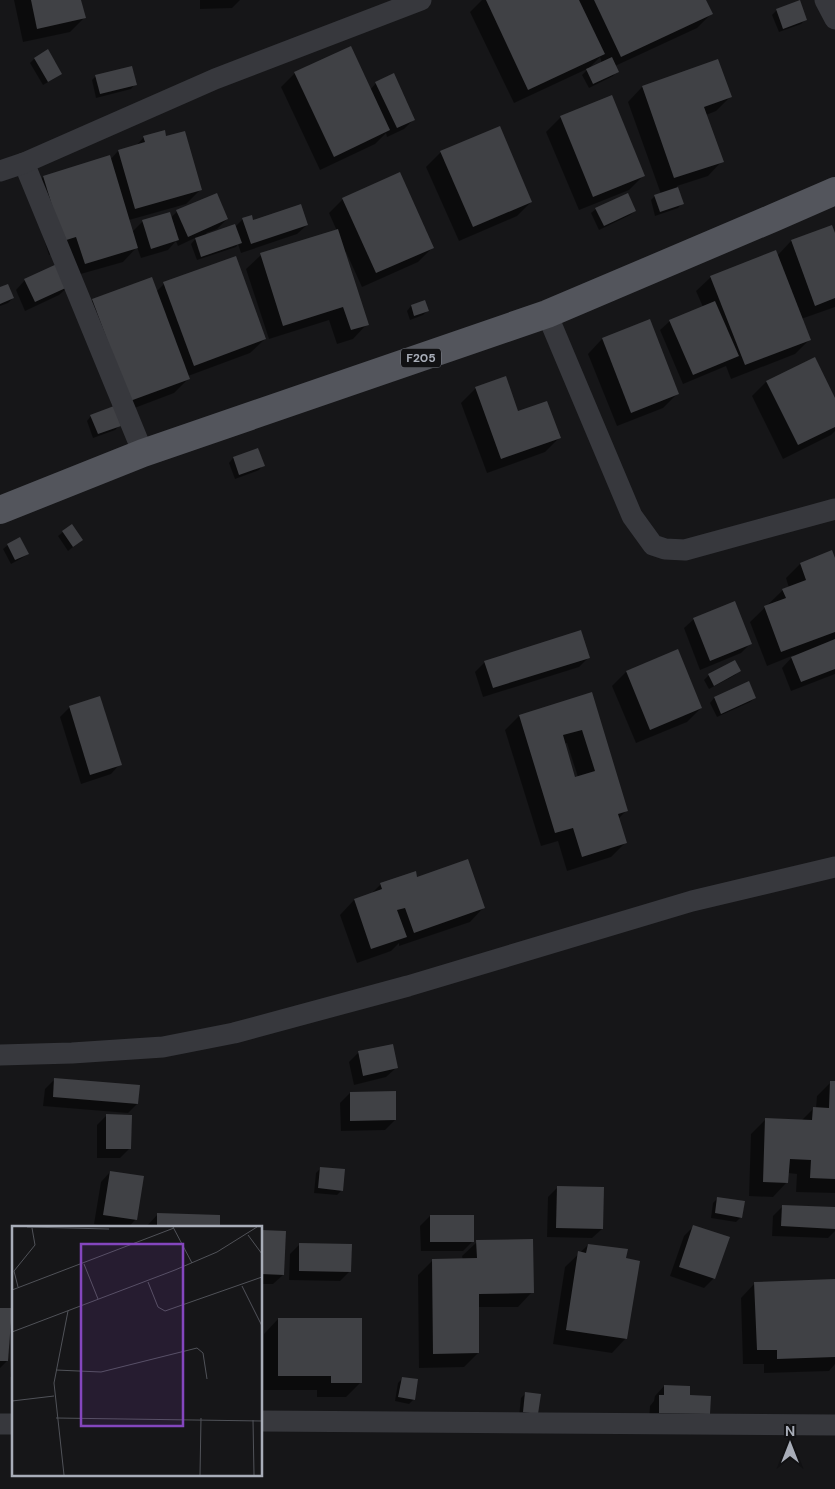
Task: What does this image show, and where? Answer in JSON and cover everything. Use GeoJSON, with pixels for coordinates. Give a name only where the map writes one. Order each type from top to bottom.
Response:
{"type":"FeatureCollection","features":[{"type":"Feature","properties":{"kind":"main road","name":"F205"},"geometry":{"type":"LineString","coordinates":[[0,510],[143,454],[547,314],[835,190]]}},
{"type":"Feature","properties":{"kind":"street"},"geometry":{"type":"LineString","coordinates":[[0,171],[215,79],[421,0]]}},
{"type":"Feature","properties":{"kind":"street"},"geometry":{"type":"LineString","coordinates":[[826,0],[835,19]]}},
{"type":"Feature","properties":{"kind":"street"},"geometry":{"type":"LineString","coordinates":[[24,162],[143,454]]}},
{"type":"Feature","properties":{"kind":"street"},"geometry":{"type":"LineString","coordinates":[[547,314],[632,516],[653,545],[665,549],[685,550],[835,509]]}},
{"type":"Feature","properties":{"kind":"street"},"geometry":{"type":"LineString","coordinates":[[0,1055],[72,1054],[163,1047],[234,1033],[408,986],[692,900],[835,867]]}},
{"type":"Feature","properties":{"kind":"street"},"geometry":{"type":"LineString","coordinates":[[262,1421],[835,1425]]}},
{"type":"Feature","properties":{"kind":"building"},"geometry":{"type":"Polygon","coordinates":[[[31,0],[81,0],[86,18],[37,29],[31,0]]]}},
{"type":"Feature","properties":{"kind":"building"},"geometry":{"type":"Polygon","coordinates":[[[486,0],[579,0],[605,54],[528,90],[486,0]]]}},
{"type":"Feature","properties":{"kind":"building"},"geometry":{"type":"Polygon","coordinates":[[[594,0],[706,0],[713,14],[621,57],[594,0]]]}},
{"type":"Feature","properties":{"kind":"building"},"geometry":{"type":"Polygon","coordinates":[[[800,0],[807,20],[783,29],[776,9],[800,0]]]}},
{"type":"Feature","properties":{"kind":"building"},"geometry":{"type":"Polygon","coordinates":[[[351,46],[390,130],[334,157],[294,72],[351,46]]]}},
{"type":"Feature","properties":{"kind":"building"},"geometry":{"type":"Polygon","coordinates":[[[48,49],[62,74],[48,82],[34,58],[48,49]]]}},
{"type":"Feature","properties":{"kind":"building"},"geometry":{"type":"Polygon","coordinates":[[[612,57],[619,72],[593,84],[586,69],[612,57]]]}},
{"type":"Feature","properties":{"kind":"building"},"geometry":{"type":"Polygon","coordinates":[[[718,59],[732,97],[704,107],[724,162],[674,178],[642,86],[718,59]]]}},
{"type":"Feature","properties":{"kind":"building"},"geometry":{"type":"Polygon","coordinates":[[[132,66],[137,85],[100,94],[95,75],[132,66]]]}},
{"type":"Feature","properties":{"kind":"building"},"geometry":{"type":"Polygon","coordinates":[[[394,73],[415,120],[397,128],[375,82],[394,73]]]}},
{"type":"Feature","properties":{"kind":"building"},"geometry":{"type":"Polygon","coordinates":[[[612,95],[645,176],[593,197],[560,116],[612,95]]]}},
{"type":"Feature","properties":{"kind":"building"},"geometry":{"type":"Polygon","coordinates":[[[500,126],[532,202],[473,227],[440,151],[500,126]]]}},
{"type":"Feature","properties":{"kind":"building"},"geometry":{"type":"Polygon","coordinates":[[[165,130],[166,136],[185,131],[202,190],[135,209],[118,150],[145,142],[143,136],[165,130]]]}},
{"type":"Feature","properties":{"kind":"building"},"geometry":{"type":"Polygon","coordinates":[[[110,155],[138,248],[85,264],[76,237],[63,241],[43,176],[110,155]]]}},
{"type":"Feature","properties":{"kind":"building"},"geometry":{"type":"Polygon","coordinates":[[[400,172],[434,248],[376,273],[342,198],[400,172]]]}},
{"type":"Feature","properties":{"kind":"building"},"geometry":{"type":"Polygon","coordinates":[[[678,187],[684,204],[660,212],[654,195],[678,187]]]}},
{"type":"Feature","properties":{"kind":"building"},"geometry":{"type":"Polygon","coordinates":[[[217,193],[228,219],[188,237],[176,210],[217,193]]]}},
{"type":"Feature","properties":{"kind":"building"},"geometry":{"type":"Polygon","coordinates":[[[628,193],[636,211],[604,226],[595,208],[628,193]]]}},
{"type":"Feature","properties":{"kind":"building"},"geometry":{"type":"Polygon","coordinates":[[[301,204],[308,225],[251,244],[242,218],[252,215],[253,220],[301,204]]]}},
{"type":"Feature","properties":{"kind":"building"},"geometry":{"type":"Polygon","coordinates":[[[170,212],[179,240],[151,249],[142,220],[170,212]]]}},
{"type":"Feature","properties":{"kind":"building"},"geometry":{"type":"Polygon","coordinates":[[[235,224],[242,243],[201,257],[195,238],[235,224]]]}},
{"type":"Feature","properties":{"kind":"building"},"geometry":{"type":"Polygon","coordinates":[[[832,225],[835,233],[835,298],[815,306],[791,240],[832,225]]]}},
{"type":"Feature","properties":{"kind":"building"},"geometry":{"type":"Polygon","coordinates":[[[338,229],[369,325],[351,330],[343,307],[283,326],[260,253],[338,229]]]}},
{"type":"Feature","properties":{"kind":"building"},"geometry":{"type":"Polygon","coordinates":[[[776,250],[811,340],[745,365],[710,276],[776,250]]]}},
{"type":"Feature","properties":{"kind":"building"},"geometry":{"type":"Polygon","coordinates":[[[236,256],[266,339],[194,366],[163,282],[236,256]]]}},
{"type":"Feature","properties":{"kind":"building"},"geometry":{"type":"Polygon","coordinates":[[[59,263],[70,286],[35,302],[24,279],[59,263]]]}},
{"type":"Feature","properties":{"kind":"building"},"geometry":{"type":"Polygon","coordinates":[[[152,277],[190,379],[130,401],[92,299],[152,277]]]}},
{"type":"Feature","properties":{"kind":"building"},"geometry":{"type":"Polygon","coordinates":[[[8,284],[14,298],[0,304],[0,287],[8,284]]]}},
{"type":"Feature","properties":{"kind":"building"},"geometry":{"type":"Polygon","coordinates":[[[425,300],[429,311],[414,316],[411,305],[425,300]]]}},
{"type":"Feature","properties":{"kind":"building"},"geometry":{"type":"Polygon","coordinates":[[[715,301],[739,356],[693,375],[669,320],[715,301]]]}},
{"type":"Feature","properties":{"kind":"building"},"geometry":{"type":"Polygon","coordinates":[[[650,319],[679,394],[631,413],[602,338],[650,319]]]}},
{"type":"Feature","properties":{"kind":"building"},"geometry":{"type":"Polygon","coordinates":[[[815,357],[835,398],[835,427],[798,445],[766,381],[815,357]]]}},
{"type":"Feature","properties":{"kind":"building"},"geometry":{"type":"Polygon","coordinates":[[[506,376],[518,411],[547,401],[561,438],[501,459],[475,387],[506,376]]]}},
{"type":"Feature","properties":{"kind":"building"},"geometry":{"type":"Polygon","coordinates":[[[114,406],[121,426],[98,434],[90,415],[114,406]]]}},
{"type":"Feature","properties":{"kind":"building"},"geometry":{"type":"Polygon","coordinates":[[[258,448],[265,466],[239,475],[233,457],[258,448]]]}},
{"type":"Feature","properties":{"kind":"building"},"geometry":{"type":"Polygon","coordinates":[[[72,524],[83,540],[73,547],[62,531],[72,524]]]}},
{"type":"Feature","properties":{"kind":"building"},"geometry":{"type":"Polygon","coordinates":[[[20,537],[29,554],[15,560],[7,544],[20,537]]]}},
{"type":"Feature","properties":{"kind":"building"},"geometry":{"type":"Polygon","coordinates":[[[832,550],[835,558],[835,632],[781,652],[764,606],[786,598],[782,589],[806,580],[800,563],[832,550]]]}},
{"type":"Feature","properties":{"kind":"building"},"geometry":{"type":"Polygon","coordinates":[[[735,601],[752,644],[710,661],[693,618],[735,601]]]}},
{"type":"Feature","properties":{"kind":"building"},"geometry":{"type":"Polygon","coordinates":[[[581,630],[590,658],[493,688],[484,661],[581,630]]]}},
{"type":"Feature","properties":{"kind":"building"},"geometry":{"type":"Polygon","coordinates":[[[835,639],[835,669],[801,682],[791,657],[835,639]]]}},
{"type":"Feature","properties":{"kind":"building"},"geometry":{"type":"Polygon","coordinates":[[[678,649],[702,708],[650,730],[626,671],[678,649]]]}},
{"type":"Feature","properties":{"kind":"building"},"geometry":{"type":"Polygon","coordinates":[[[735,660],[741,671],[714,686],[708,674],[735,660]]]}},
{"type":"Feature","properties":{"kind":"building"},"geometry":{"type":"Polygon","coordinates":[[[749,681],[756,698],[721,714],[714,697],[749,681]]]}},
{"type":"Feature","properties":{"kind":"building"},"geometry":{"type":"Polygon","coordinates":[[[592,692],[628,811],[618,814],[627,843],[582,857],[573,828],[555,833],[519,715],[592,692]],[[582,730],[563,735],[575,777],[595,771],[582,730]]]}},
{"type":"Feature","properties":{"kind":"building"},"geometry":{"type":"Polygon","coordinates":[[[100,696],[122,765],[90,775],[69,706],[100,696]]]}},
{"type":"Feature","properties":{"kind":"building"},"geometry":{"type":"Polygon","coordinates":[[[468,859],[485,908],[414,933],[405,908],[397,910],[407,937],[371,949],[354,899],[382,889],[380,883],[416,871],[417,877],[468,859]]]}},
{"type":"Feature","properties":{"kind":"building"},"geometry":{"type":"Polygon","coordinates":[[[393,1044],[398,1068],[363,1076],[358,1051],[393,1044]]]}},
{"type":"Feature","properties":{"kind":"building"},"geometry":{"type":"Polygon","coordinates":[[[54,1078],[140,1085],[138,1104],[53,1097],[54,1078]]]}},
{"type":"Feature","properties":{"kind":"building"},"geometry":{"type":"Polygon","coordinates":[[[830,1081],[835,1081],[835,1179],[810,1178],[811,1160],[790,1159],[788,1183],[763,1182],[765,1118],[812,1120],[813,1107],[829,1108],[830,1081]]]}},
{"type":"Feature","properties":{"kind":"building"},"geometry":{"type":"Polygon","coordinates":[[[396,1091],[396,1120],[350,1121],[350,1092],[396,1091]]]}},
{"type":"Feature","properties":{"kind":"building"},"geometry":{"type":"Polygon","coordinates":[[[106,1114],[132,1115],[131,1149],[106,1149],[106,1114]]]}},
{"type":"Feature","properties":{"kind":"building"},"geometry":{"type":"Polygon","coordinates":[[[320,1167],[345,1169],[343,1191],[318,1188],[320,1167]]]}},
{"type":"Feature","properties":{"kind":"building"},"geometry":{"type":"Polygon","coordinates":[[[110,1171],[144,1176],[137,1220],[103,1215],[110,1171]]]}},
{"type":"Feature","properties":{"kind":"building"},"geometry":{"type":"Polygon","coordinates":[[[557,1186],[604,1187],[603,1229],[556,1228],[557,1186]]]}},
{"type":"Feature","properties":{"kind":"building"},"geometry":{"type":"Polygon","coordinates":[[[717,1197],[745,1201],[742,1218],[715,1213],[717,1197]]]}},
{"type":"Feature","properties":{"kind":"building"},"geometry":{"type":"Polygon","coordinates":[[[782,1205],[835,1207],[835,1229],[781,1226],[782,1205]]]}},
{"type":"Feature","properties":{"kind":"building"},"geometry":{"type":"Polygon","coordinates":[[[157,1213],[220,1215],[220,1226],[157,1226],[157,1213]]]}},
{"type":"Feature","properties":{"kind":"building"},"geometry":{"type":"Polygon","coordinates":[[[430,1215],[474,1215],[474,1242],[430,1242],[430,1215]]]}},
{"type":"Feature","properties":{"kind":"building"},"geometry":{"type":"Polygon","coordinates":[[[693,1225],[730,1237],[715,1279],[679,1267],[693,1225]]]}},
{"type":"Feature","properties":{"kind":"building"},"geometry":{"type":"Polygon","coordinates":[[[262,1230],[286,1231],[284,1275],[262,1274],[262,1230]]]}},
{"type":"Feature","properties":{"kind":"building"},"geometry":{"type":"Polygon","coordinates":[[[533,1239],[534,1293],[479,1294],[479,1353],[433,1354],[432,1259],[477,1258],[476,1240],[533,1239]]]}},
{"type":"Feature","properties":{"kind":"building"},"geometry":{"type":"Polygon","coordinates":[[[299,1243],[352,1244],[351,1272],[299,1271],[299,1243]]]}},
{"type":"Feature","properties":{"kind":"building"},"geometry":{"type":"Polygon","coordinates":[[[588,1244],[628,1249],[626,1258],[640,1261],[627,1339],[566,1330],[578,1251],[586,1253],[588,1244]]]}},
{"type":"Feature","properties":{"kind":"building"},"geometry":{"type":"Polygon","coordinates":[[[835,1279],[835,1357],[777,1359],[777,1350],[757,1350],[754,1282],[835,1279]]]}},
{"type":"Feature","properties":{"kind":"building"},"geometry":{"type":"Polygon","coordinates":[[[0,1308],[12,1308],[8,1361],[0,1361],[0,1308]]]}},
{"type":"Feature","properties":{"kind":"building"},"geometry":{"type":"Polygon","coordinates":[[[278,1318],[362,1318],[362,1383],[331,1383],[331,1376],[278,1376],[278,1318]]]}},
{"type":"Feature","properties":{"kind":"building"},"geometry":{"type":"Polygon","coordinates":[[[402,1377],[418,1379],[415,1400],[398,1397],[402,1377]]]}},
{"type":"Feature","properties":{"kind":"building"},"geometry":{"type":"Polygon","coordinates":[[[664,1385],[690,1386],[690,1395],[711,1396],[710,1414],[659,1413],[659,1395],[664,1395],[664,1385]]]}},
{"type":"Feature","properties":{"kind":"building"},"geometry":{"type":"Polygon","coordinates":[[[525,1392],[541,1394],[538,1414],[523,1412],[525,1392]]]}}]}
